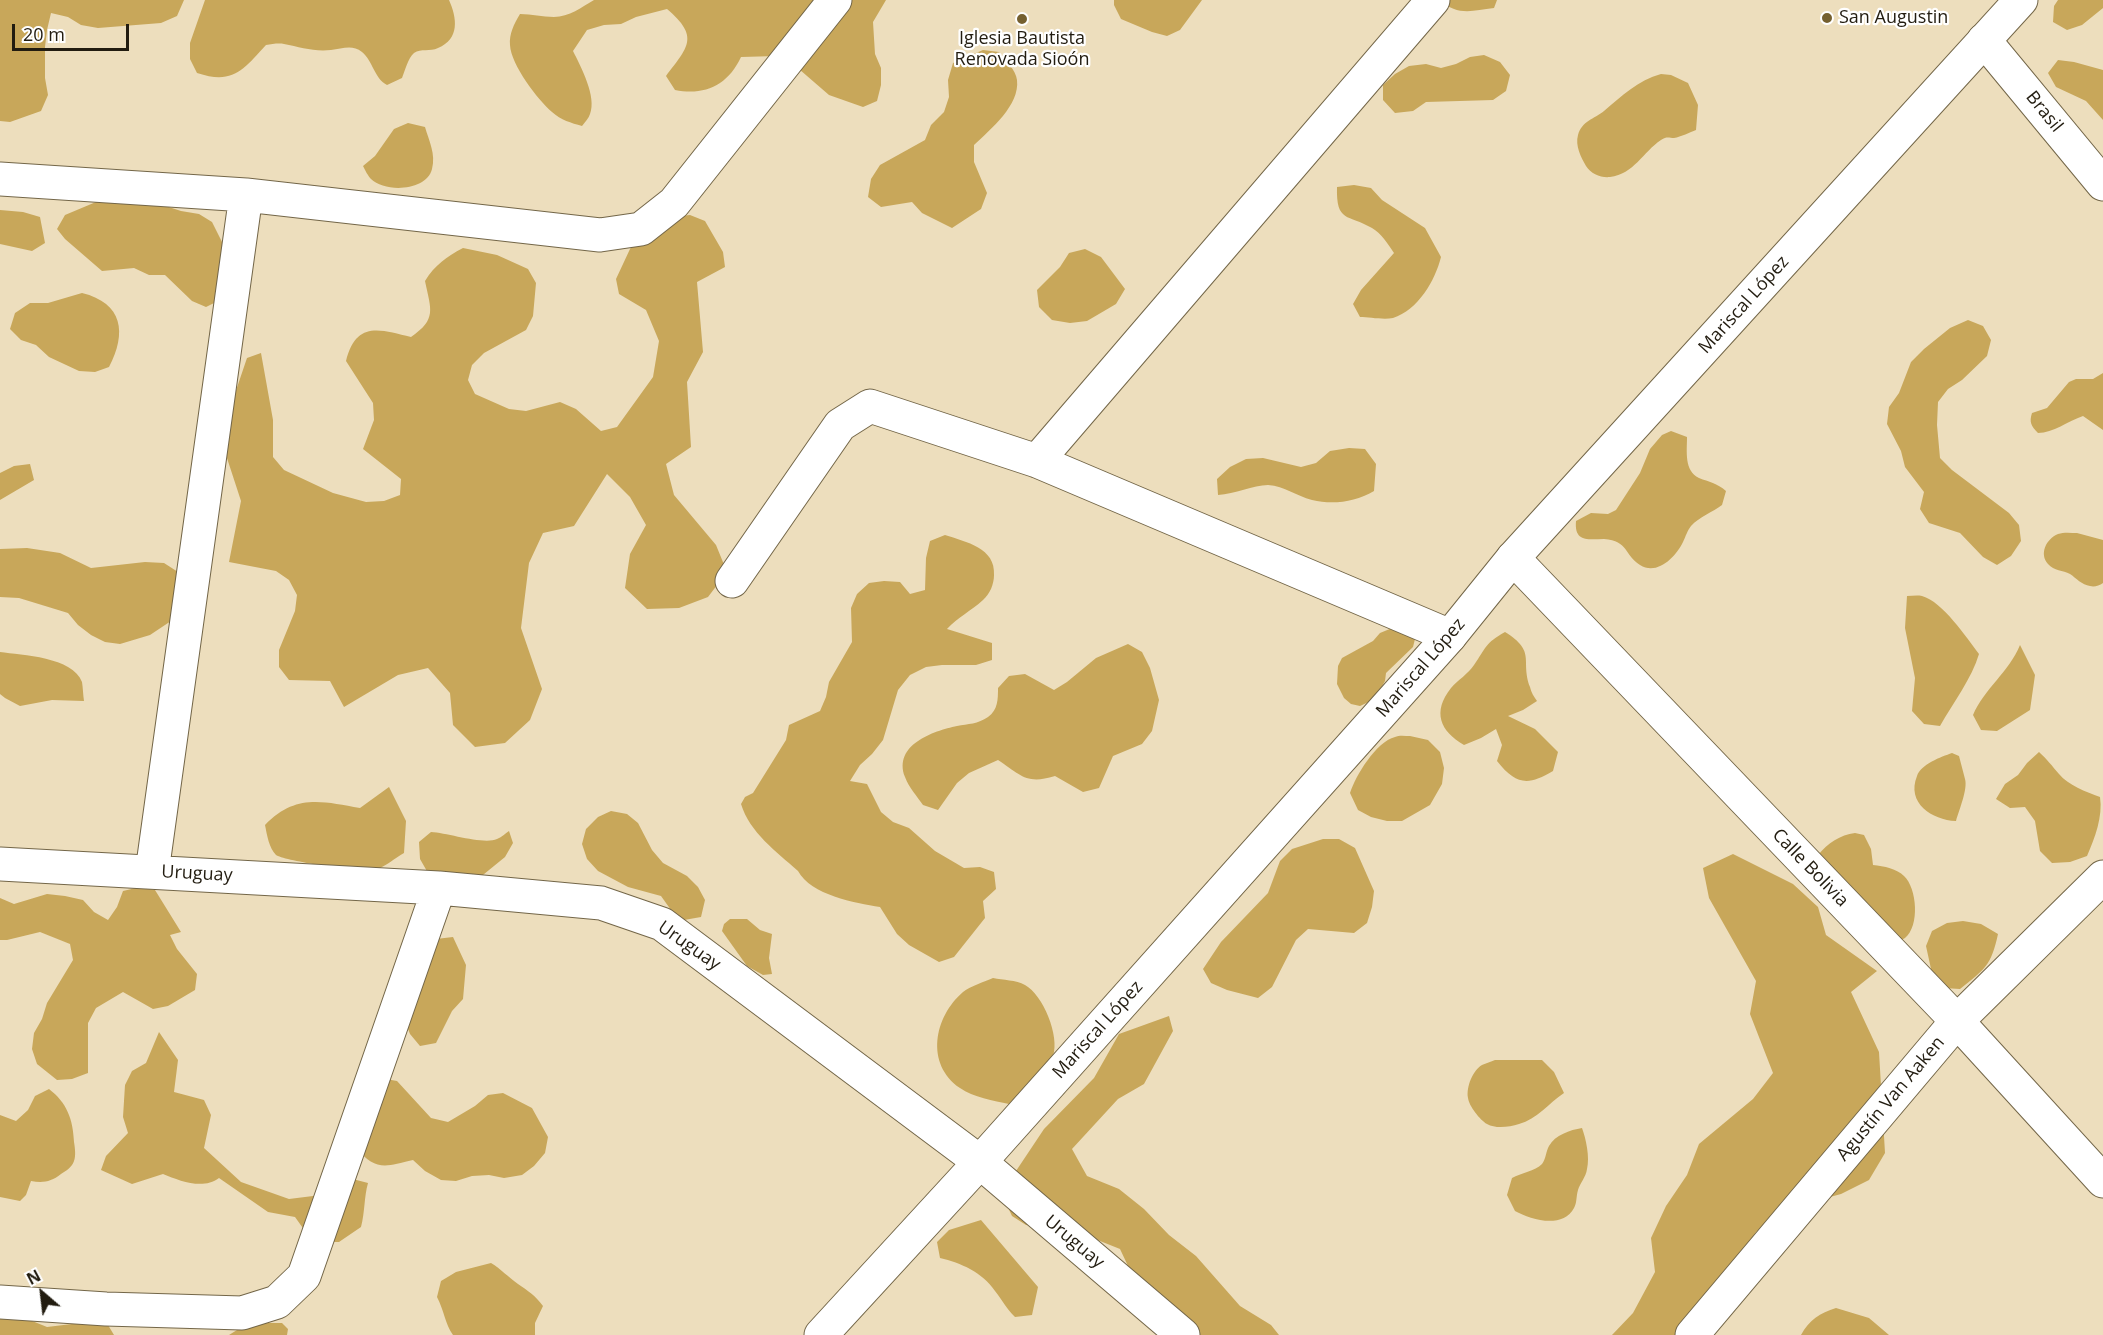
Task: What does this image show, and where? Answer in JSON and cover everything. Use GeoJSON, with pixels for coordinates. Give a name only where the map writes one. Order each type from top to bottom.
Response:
{"type":"FeatureCollection","features":[{"type":"Feature","properties":{"kind":"street"},"geometry":{"type":"LineString","coordinates":[[0,179],[246,195],[600,235],[641,229],[674,203],[835,0]]}},
{"type":"Feature","properties":{"kind":"street"},"geometry":{"type":"LineString","coordinates":[[1037,461],[1433,0]]}},
{"type":"Feature","properties":{"kind":"street","name":"Mariscal López"},"geometry":{"type":"LineString","coordinates":[[821,1335],[980,1162],[1450,636],[1513,558],[2021,0]]}},
{"type":"Feature","properties":{"kind":"street","name":"Brasil"},"geometry":{"type":"LineString","coordinates":[[1984,40],[2103,184]]}},
{"type":"Feature","properties":{"kind":"street"},"geometry":{"type":"LineString","coordinates":[[152,872],[246,195]]}},
{"type":"Feature","properties":{"kind":"street"},"geometry":{"type":"LineString","coordinates":[[732,581],[840,425],[870,406],[1037,461],[1450,636]]}},
{"type":"Feature","properties":{"kind":"street","name":"Calle Bolivia"},"geometry":{"type":"LineString","coordinates":[[1513,558],[1957,1021],[2103,1181]]}},
{"type":"Feature","properties":{"kind":"street","name":"Uruguay"},"geometry":{"type":"LineString","coordinates":[[0,864],[439,888],[602,903],[662,924],[980,1162],[1183,1335]]}},
{"type":"Feature","properties":{"kind":"street","name":"Agustín Van Aaken"},"geometry":{"type":"LineString","coordinates":[[1692,1335],[1957,1021],[2103,877]]}},
{"type":"Feature","properties":{"kind":"street"},"geometry":{"type":"LineString","coordinates":[[0,1302],[106,1309],[242,1313],[277,1302],[304,1276],[439,888]]}},
{"type":"Feature","properties":{"kind":"shaded area"},"geometry":{"type":"Polygon","coordinates":[[[0,0],[184,0],[177,16],[161,23],[98,28],[81,25],[68,17],[51,13],[45,47],[45,78],[48,95],[41,111],[10,122],[0,121],[0,0]]]}},
{"type":"Feature","properties":{"kind":"shaded area"},"geometry":{"type":"Polygon","coordinates":[[[205,0],[449,0],[454,14],[455,27],[453,34],[445,44],[435,49],[414,53],[408,61],[402,78],[387,85],[379,78],[366,56],[354,48],[319,50],[280,44],[266,45],[251,62],[236,73],[220,77],[209,76],[197,73],[190,59],[190,43],[205,0]]]}},
{"type":"Feature","properties":{"kind":"shaded area"},"geometry":{"type":"Polygon","coordinates":[[[594,0],[886,0],[873,22],[875,54],[881,68],[881,85],[877,101],[863,107],[829,95],[792,63],[777,56],[741,57],[729,75],[706,90],[675,90],[666,76],[685,49],[687,35],[684,27],[667,9],[636,17],[621,24],[604,25],[587,30],[573,51],[587,82],[592,107],[589,117],[582,126],[570,122],[552,112],[526,82],[515,62],[510,37],[520,14],[560,17],[594,0]]]}},
{"type":"Feature","properties":{"kind":"shaded area"},"geometry":{"type":"Polygon","coordinates":[[[1114,0],[1202,0],[1180,30],[1167,36],[1121,19],[1114,0]]]}},
{"type":"Feature","properties":{"kind":"shaded area"},"geometry":{"type":"Polygon","coordinates":[[[1439,0],[1497,0],[1494,8],[1465,11],[1452,8],[1439,0]]]}},
{"type":"Feature","properties":{"kind":"shaded area"},"geometry":{"type":"Polygon","coordinates":[[[2058,0],[2103,0],[2103,8],[2082,25],[2067,30],[2053,22],[2054,6],[2058,0]]]}},
{"type":"Feature","properties":{"kind":"shaded area"},"geometry":{"type":"Polygon","coordinates":[[[983,50],[999,52],[1016,76],[1017,89],[1003,116],[974,145],[974,162],[987,193],[981,209],[952,228],[922,213],[912,202],[881,207],[868,197],[871,179],[880,165],[925,140],[931,125],[944,112],[949,97],[948,80],[953,63],[983,50]]]}},
{"type":"Feature","properties":{"kind":"shaded area"},"geometry":{"type":"Polygon","coordinates":[[[1484,55],[1500,62],[1510,75],[1506,91],[1493,100],[1426,102],[1413,111],[1395,113],[1383,100],[1383,85],[1395,74],[1409,66],[1426,64],[1441,68],[1470,57],[1484,55]]]}},
{"type":"Feature","properties":{"kind":"shaded area"},"geometry":{"type":"Polygon","coordinates":[[[2058,60],[2103,70],[2103,120],[2086,101],[2056,87],[2048,73],[2058,60]]]}},
{"type":"Feature","properties":{"kind":"shaded area"},"geometry":{"type":"Polygon","coordinates":[[[1661,74],[1671,75],[1688,83],[1698,105],[1696,130],[1674,138],[1663,139],[1626,172],[1610,177],[1593,173],[1586,166],[1578,147],[1577,139],[1582,126],[1638,84],[1661,74]]]}},
{"type":"Feature","properties":{"kind":"shaded area"},"geometry":{"type":"Polygon","coordinates":[[[408,123],[425,127],[433,158],[429,176],[414,186],[405,188],[377,183],[370,178],[363,166],[375,156],[394,129],[408,123]]]}},
{"type":"Feature","properties":{"kind":"shaded area"},"geometry":{"type":"Polygon","coordinates":[[[1354,185],[1371,188],[1382,200],[1425,228],[1441,257],[1430,285],[1418,302],[1393,318],[1360,317],[1353,304],[1361,290],[1394,253],[1375,230],[1341,212],[1337,199],[1337,187],[1354,185]]]}},
{"type":"Feature","properties":{"kind":"shaded area"},"geometry":{"type":"Polygon","coordinates":[[[115,194],[132,195],[181,211],[199,214],[212,222],[227,252],[220,300],[206,307],[192,301],[165,275],[149,275],[134,268],[102,271],[65,239],[57,229],[65,215],[115,194]]]}},
{"type":"Feature","properties":{"kind":"shaded area"},"geometry":{"type":"Polygon","coordinates":[[[0,210],[23,212],[40,217],[45,243],[32,251],[0,244],[0,210]]]}},
{"type":"Feature","properties":{"kind":"shaded area"},"geometry":{"type":"Polygon","coordinates":[[[690,215],[705,221],[723,252],[725,267],[697,282],[703,352],[687,382],[691,447],[666,464],[674,495],[716,545],[727,572],[708,597],[679,608],[647,609],[625,588],[630,554],[646,525],[630,497],[607,474],[574,526],[543,533],[529,563],[521,628],[542,689],[530,720],[505,743],[475,747],[453,725],[450,693],[428,668],[398,675],[344,707],[330,681],[289,680],[279,667],[279,650],[295,611],[297,595],[289,580],[276,571],[229,562],[241,501],[226,455],[225,423],[247,358],[261,353],[273,420],[273,457],[284,470],[333,493],[366,502],[384,501],[400,495],[401,479],[363,449],[374,420],[373,403],[346,361],[356,339],[370,331],[411,337],[419,331],[425,325],[430,313],[425,281],[441,262],[463,248],[497,255],[528,269],[536,283],[533,316],[526,330],[484,353],[472,365],[468,380],[475,394],[509,409],[526,411],[560,402],[576,409],[601,431],[617,427],[653,377],[659,341],[646,310],[619,294],[616,279],[639,235],[672,217],[690,215]]]}},
{"type":"Feature","properties":{"kind":"shaded area"},"geometry":{"type":"Polygon","coordinates":[[[1085,249],[1101,257],[1125,289],[1116,304],[1087,321],[1070,323],[1052,320],[1039,307],[1037,290],[1060,267],[1069,253],[1085,249]]]}},
{"type":"Feature","properties":{"kind":"shaded area"},"geometry":{"type":"Polygon","coordinates":[[[82,293],[106,304],[118,321],[118,342],[109,367],[95,372],[79,371],[49,357],[36,345],[21,340],[10,329],[15,313],[30,303],[48,303],[82,293]]]}},
{"type":"Feature","properties":{"kind":"shaded area"},"geometry":{"type":"Polygon","coordinates":[[[1968,320],[1983,326],[1991,340],[1987,356],[1962,380],[1948,389],[1938,402],[1937,425],[1940,458],[1952,470],[2009,513],[2019,525],[2021,541],[2011,556],[1997,565],[1983,557],[1960,533],[1929,523],[1920,509],[1924,492],[1905,467],[1901,451],[1887,424],[1889,407],[1899,393],[1911,362],[1950,328],[1968,320]]]}},
{"type":"Feature","properties":{"kind":"shaded area"},"geometry":{"type":"Polygon","coordinates":[[[2103,373],[2103,430],[2083,416],[2055,429],[2038,433],[2031,424],[2032,413],[2047,408],[2069,382],[2076,379],[2093,379],[2103,373]]]}},
{"type":"Feature","properties":{"kind":"shaded area"},"geometry":{"type":"Polygon","coordinates":[[[1671,431],[1687,437],[1687,460],[1694,475],[1726,491],[1722,505],[1691,526],[1671,559],[1659,567],[1646,568],[1635,561],[1618,542],[1580,536],[1577,533],[1576,521],[1591,513],[1608,514],[1616,510],[1640,473],[1650,449],[1662,435],[1671,431]]]}},
{"type":"Feature","properties":{"kind":"shaded area"},"geometry":{"type":"Polygon","coordinates":[[[1349,448],[1365,449],[1376,464],[1374,491],[1359,498],[1344,502],[1320,502],[1280,487],[1268,485],[1218,495],[1217,479],[1230,467],[1246,459],[1263,458],[1301,467],[1316,463],[1330,451],[1349,448]]]}},
{"type":"Feature","properties":{"kind":"shaded area"},"geometry":{"type":"Polygon","coordinates":[[[30,464],[34,480],[0,500],[0,473],[14,466],[30,464]]]}},
{"type":"Feature","properties":{"kind":"shaded area"},"geometry":{"type":"Polygon","coordinates":[[[2060,533],[2077,533],[2103,540],[2103,583],[2100,585],[2084,584],[2070,574],[2053,568],[2045,560],[2044,551],[2050,539],[2060,533]]]}},
{"type":"Feature","properties":{"kind":"shaded area"},"geometry":{"type":"Polygon","coordinates":[[[945,535],[978,548],[990,558],[994,575],[988,595],[947,629],[992,643],[992,660],[976,665],[926,667],[910,675],[898,690],[883,740],[860,765],[850,781],[867,784],[881,812],[893,822],[909,828],[935,851],[964,868],[980,867],[994,872],[996,889],[983,901],[985,918],[954,957],[939,962],[909,945],[897,934],[880,907],[823,892],[804,879],[757,833],[741,804],[745,797],[753,793],[786,740],[789,725],[820,711],[829,682],[852,642],[851,608],[857,594],[869,583],[884,581],[900,582],[910,594],[925,590],[926,558],[930,541],[945,535]]]}},
{"type":"Feature","properties":{"kind":"shaded area"},"geometry":{"type":"Polygon","coordinates":[[[27,548],[60,553],[91,568],[145,562],[164,563],[178,572],[177,617],[150,635],[120,644],[105,642],[91,635],[68,613],[19,598],[0,597],[0,549],[27,548]]]}},
{"type":"Feature","properties":{"kind":"shaded area"},"geometry":{"type":"Polygon","coordinates":[[[1907,596],[1922,596],[1938,605],[1954,621],[1979,654],[1967,681],[1940,726],[1924,724],[1912,711],[1915,678],[1905,628],[1907,596]]]}},
{"type":"Feature","properties":{"kind":"shaded area"},"geometry":{"type":"Polygon","coordinates":[[[1397,626],[1415,639],[1413,647],[1386,673],[1385,681],[1375,699],[1360,706],[1351,704],[1344,698],[1337,684],[1338,666],[1342,658],[1373,641],[1380,633],[1397,626]]]}},
{"type":"Feature","properties":{"kind":"shaded area"},"geometry":{"type":"Polygon","coordinates":[[[1505,632],[1521,645],[1524,651],[1527,678],[1537,701],[1508,716],[1535,729],[1558,752],[1553,771],[1529,781],[1516,779],[1497,761],[1502,745],[1496,729],[1464,745],[1449,734],[1441,720],[1442,705],[1451,688],[1472,668],[1490,643],[1505,632]]]}},
{"type":"Feature","properties":{"kind":"shaded area"},"geometry":{"type":"Polygon","coordinates":[[[1128,644],[1142,652],[1150,668],[1159,700],[1152,731],[1142,744],[1113,756],[1099,788],[1083,792],[1055,776],[1030,779],[1018,774],[998,760],[969,773],[957,783],[938,810],[923,805],[905,777],[903,766],[905,756],[918,741],[937,732],[988,717],[996,708],[998,688],[1009,676],[1025,674],[1054,690],[1096,658],[1128,644]]]}},
{"type":"Feature","properties":{"kind":"shaded area"},"geometry":{"type":"Polygon","coordinates":[[[2020,645],[2035,675],[2030,710],[1997,731],[1981,730],[1973,715],[1983,697],[2010,664],[2020,645]]]}},
{"type":"Feature","properties":{"kind":"shaded area"},"geometry":{"type":"Polygon","coordinates":[[[0,652],[33,656],[68,667],[77,674],[82,682],[84,701],[52,700],[20,706],[5,698],[0,694],[0,652]]]}},
{"type":"Feature","properties":{"kind":"shaded area"},"geometry":{"type":"Polygon","coordinates":[[[1398,736],[1428,740],[1440,752],[1444,768],[1442,784],[1430,805],[1402,821],[1387,821],[1371,817],[1358,810],[1350,793],[1368,760],[1388,740],[1398,736]]]}},
{"type":"Feature","properties":{"kind":"shaded area"},"geometry":{"type":"Polygon","coordinates":[[[2039,752],[2067,782],[2100,797],[2099,819],[2087,856],[2070,862],[2052,863],[2040,851],[2035,821],[2025,807],[2010,808],[1996,799],[2005,784],[2018,775],[2039,752]]]}},
{"type":"Feature","properties":{"kind":"shaded area"},"geometry":{"type":"Polygon","coordinates":[[[1952,753],[1959,756],[1966,783],[1956,821],[1930,813],[1918,802],[1915,794],[1919,772],[1932,762],[1952,753]]]}},
{"type":"Feature","properties":{"kind":"shaded area"},"geometry":{"type":"Polygon","coordinates":[[[389,787],[406,821],[404,853],[380,868],[357,870],[309,863],[276,855],[272,849],[265,825],[287,808],[309,802],[321,802],[360,808],[389,787]]]}},
{"type":"Feature","properties":{"kind":"shaded area"},"geometry":{"type":"Polygon","coordinates":[[[611,811],[627,814],[638,823],[652,850],[663,863],[687,876],[698,887],[705,900],[701,917],[684,920],[671,910],[661,896],[628,887],[598,871],[587,859],[582,844],[586,829],[598,817],[611,811]]]}},
{"type":"Feature","properties":{"kind":"shaded area"},"geometry":{"type":"Polygon","coordinates":[[[509,831],[513,843],[505,857],[478,879],[428,873],[420,859],[419,842],[431,832],[484,841],[497,839],[509,831]]]}},
{"type":"Feature","properties":{"kind":"shaded area"},"geometry":{"type":"Polygon","coordinates":[[[1855,833],[1864,835],[1871,849],[1873,865],[1898,871],[1912,889],[1915,907],[1913,925],[1905,938],[1892,944],[1818,855],[1835,840],[1855,833]]]}},
{"type":"Feature","properties":{"kind":"shaded area"},"geometry":{"type":"Polygon","coordinates":[[[1323,839],[1339,839],[1355,848],[1374,891],[1367,923],[1354,933],[1308,929],[1296,940],[1272,987],[1258,998],[1227,990],[1211,983],[1203,969],[1221,942],[1268,893],[1280,861],[1292,849],[1323,839]]]}},
{"type":"Feature","properties":{"kind":"shaded area"},"geometry":{"type":"Polygon","coordinates":[[[1733,854],[1793,884],[1818,907],[1826,935],[1877,971],[1851,992],[1879,1052],[1885,1153],[1869,1180],[1841,1194],[1779,1211],[1756,1232],[1706,1310],[1683,1335],[1612,1335],[1633,1313],[1655,1272],[1651,1238],[1666,1206],[1687,1175],[1699,1144],[1753,1099],[1773,1073],[1750,1014],[1756,981],[1709,898],[1703,868],[1733,854]]]}},
{"type":"Feature","properties":{"kind":"shaded area"},"geometry":{"type":"Polygon","coordinates":[[[140,887],[155,890],[181,932],[170,935],[177,949],[197,974],[195,990],[168,1006],[153,1009],[123,992],[96,1008],[88,1023],[88,1073],[72,1079],[57,1080],[37,1064],[32,1049],[34,1033],[47,1003],[73,960],[70,944],[40,932],[0,940],[0,898],[14,904],[47,894],[65,896],[83,900],[94,912],[108,920],[117,907],[123,891],[140,887]]]}},
{"type":"Feature","properties":{"kind":"shaded area"},"geometry":{"type":"Polygon","coordinates":[[[730,919],[747,919],[760,930],[772,934],[769,958],[772,974],[763,975],[747,966],[722,931],[724,924],[730,919]]]}},
{"type":"Feature","properties":{"kind":"shaded area"},"geometry":{"type":"Polygon","coordinates":[[[1963,921],[1981,924],[1998,934],[1993,953],[1986,966],[1960,989],[1944,988],[1933,978],[1926,946],[1932,931],[1947,923],[1963,921]]]}},
{"type":"Feature","properties":{"kind":"shaded area"},"geometry":{"type":"Polygon","coordinates":[[[453,937],[466,965],[463,999],[452,1011],[436,1043],[420,1046],[410,1034],[404,1019],[436,939],[453,937]]]}},
{"type":"Feature","properties":{"kind":"shaded area"},"geometry":{"type":"Polygon","coordinates":[[[993,978],[1018,982],[1032,990],[1044,1007],[1054,1038],[1053,1056],[1046,1068],[1009,1104],[977,1096],[960,1088],[949,1078],[938,1054],[940,1027],[953,1002],[966,990],[993,978]]]}},
{"type":"Feature","properties":{"kind":"shaded area"},"geometry":{"type":"Polygon","coordinates":[[[1169,1016],[1173,1031],[1144,1084],[1118,1099],[1072,1149],[1087,1176],[1119,1189],[1144,1209],[1169,1235],[1196,1256],[1240,1306],[1271,1325],[1279,1335],[1179,1335],[1137,1285],[1120,1249],[1075,1231],[1026,1225],[1012,1216],[1005,1201],[1008,1183],[1044,1129],[1094,1078],[1119,1034],[1169,1016]]]}},
{"type":"Feature","properties":{"kind":"shaded area"},"geometry":{"type":"Polygon","coordinates":[[[159,1032],[178,1060],[174,1092],[204,1100],[211,1115],[204,1148],[241,1182],[289,1199],[321,1195],[345,1177],[368,1183],[361,1227],[339,1242],[330,1242],[305,1231],[295,1217],[268,1212],[219,1178],[213,1182],[199,1184],[184,1182],[163,1174],[132,1184],[101,1170],[106,1156],[128,1133],[123,1117],[125,1085],[132,1071],[146,1063],[159,1032]]]}},
{"type":"Feature","properties":{"kind":"shaded area"},"geometry":{"type":"Polygon","coordinates":[[[1495,1060],[1542,1060],[1554,1072],[1564,1093],[1525,1122],[1503,1127],[1487,1124],[1470,1105],[1468,1089],[1479,1067],[1495,1060]]]}},
{"type":"Feature","properties":{"kind":"shaded area"},"geometry":{"type":"Polygon","coordinates":[[[380,1078],[397,1081],[431,1118],[448,1122],[475,1106],[488,1095],[503,1093],[532,1108],[548,1137],[545,1153],[522,1175],[504,1178],[489,1175],[472,1176],[456,1181],[441,1180],[425,1171],[413,1160],[387,1165],[375,1164],[355,1147],[380,1078]]]}},
{"type":"Feature","properties":{"kind":"shaded area"},"geometry":{"type":"Polygon","coordinates":[[[49,1089],[65,1106],[70,1119],[75,1159],[67,1170],[57,1177],[43,1182],[31,1181],[26,1195],[20,1201],[0,1197],[0,1115],[16,1121],[28,1110],[35,1096],[49,1089]]]}},
{"type":"Feature","properties":{"kind":"shaded area"},"geometry":{"type":"Polygon","coordinates":[[[1582,1128],[1588,1164],[1578,1190],[1575,1206],[1569,1215],[1555,1221],[1546,1221],[1515,1211],[1507,1195],[1512,1178],[1542,1164],[1549,1146],[1559,1136],[1582,1128]]]}},
{"type":"Feature","properties":{"kind":"shaded area"},"geometry":{"type":"Polygon","coordinates":[[[981,1220],[1038,1287],[1032,1315],[1015,1317],[984,1279],[963,1266],[940,1258],[937,1242],[949,1230],[981,1220]]]}},
{"type":"Feature","properties":{"kind":"shaded area"},"geometry":{"type":"Polygon","coordinates":[[[491,1263],[543,1306],[535,1323],[535,1335],[453,1335],[450,1331],[437,1297],[441,1281],[456,1272],[491,1263]]]}},
{"type":"Feature","properties":{"kind":"shaded area"},"geometry":{"type":"Polygon","coordinates":[[[0,1308],[47,1327],[105,1320],[114,1335],[0,1335],[0,1308]]]}},
{"type":"Feature","properties":{"kind":"shaded area"},"geometry":{"type":"Polygon","coordinates":[[[1836,1308],[1869,1318],[1889,1335],[1801,1335],[1816,1318],[1836,1308]]]}},
{"type":"Feature","properties":{"kind":"shaded area"},"geometry":{"type":"Polygon","coordinates":[[[282,1323],[288,1329],[287,1335],[229,1335],[245,1325],[282,1323]]]}},
{"type":"Feature","properties":{"kind":"place","name":"San Augustin"},"geometry":{"type":"Point","coordinates":[1827,18]}},
{"type":"Feature","properties":{"kind":"place","name":"Iglesia Bautista Renovada Sioón"},"geometry":{"type":"Point","coordinates":[1022,19]}}]}
